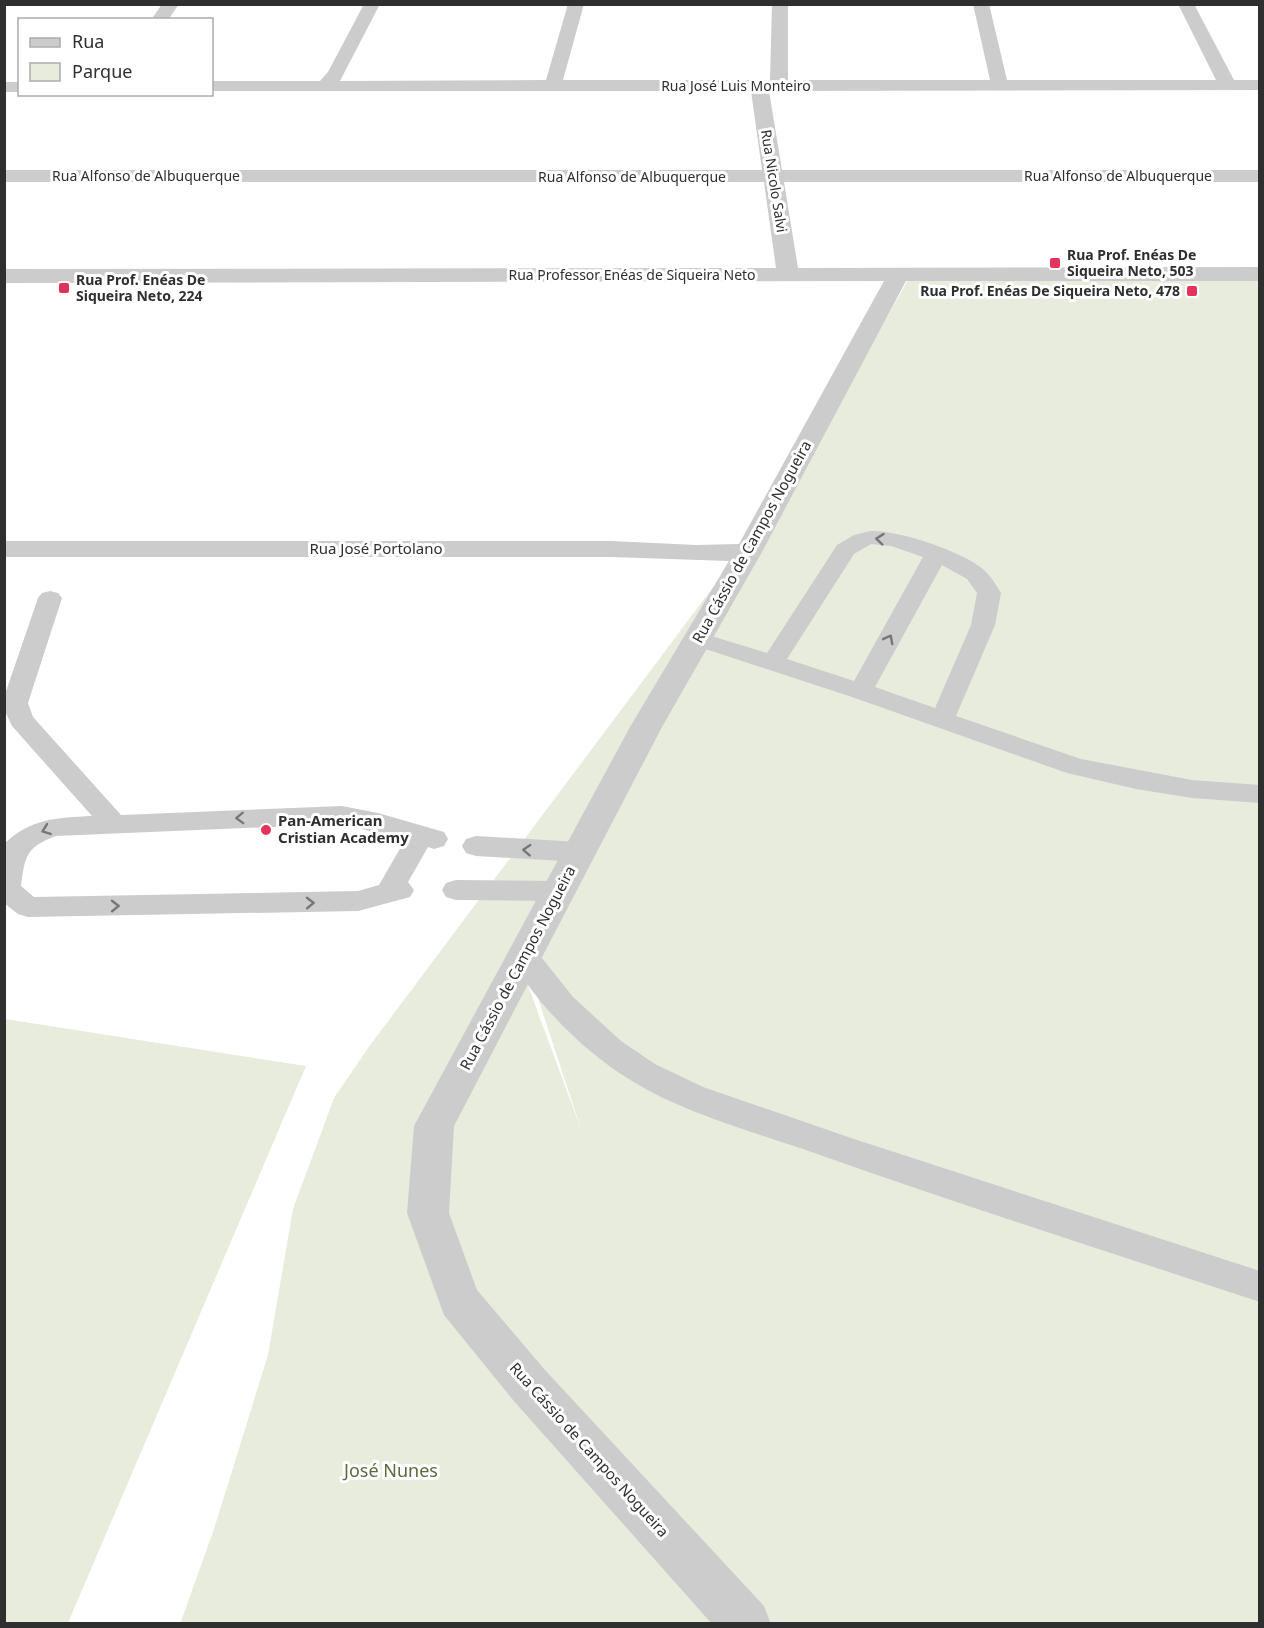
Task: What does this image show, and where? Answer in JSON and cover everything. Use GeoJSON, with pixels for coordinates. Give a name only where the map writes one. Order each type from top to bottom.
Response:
{"type":"FeatureCollection","features":[{"type":"Feature","properties":{"kind":"street"},"geometry":{"type":"LineString","coordinates":[[160,18],[171,4]]}},
{"type":"Feature","properties":{"kind":"street"},"geometry":{"type":"LineString","coordinates":[[325,86],[336,74],[372,4]]}},
{"type":"Feature","properties":{"kind":"street"},"geometry":{"type":"LineString","coordinates":[[553,86],[576,4]]}},
{"type":"Feature","properties":{"kind":"street"},"geometry":{"type":"LineString","coordinates":[[779,86],[780,4]]}},
{"type":"Feature","properties":{"kind":"street"},"geometry":{"type":"LineString","coordinates":[[981,4],[1000,86]]}},
{"type":"Feature","properties":{"kind":"street"},"geometry":{"type":"LineString","coordinates":[[1186,4],[1228,85]]}},
{"type":"Feature","properties":{"kind":"street","name":"Rua José Luis Monteiro"},"geometry":{"type":"LineString","coordinates":[[213,86],[1260,85]]}},
{"type":"Feature","properties":{"kind":"street","name":"Rua Nicolo Salvi"},"geometry":{"type":"LineString","coordinates":[[759,87],[788,274]]}},
{"type":"Feature","properties":{"kind":"street","name":"Rua Alfonso de Albuquerque"},"geometry":{"type":"LineString","coordinates":[[4,176],[1260,176]]}},
{"type":"Feature","properties":{"kind":"street","name":"Rua Cássio de Campos Nogueira"},"geometry":{"type":"LineString","coordinates":[[746,1623],[529,1386],[459,1301],[428,1213],[434,1126],[646,727],[748,552],[899,274]]}},
{"type":"Feature","properties":{"kind":"street","name":"Rua Professor Enéas de Siqueira Neto"},"geometry":{"type":"LineString","coordinates":[[4,276],[1260,274]]}},
{"type":"Feature","properties":{"kind":"street","name":"Rua José Portolano"},"geometry":{"type":"LineString","coordinates":[[4,549],[611,549],[696,554],[748,552]]}},
{"type":"Feature","properties":{"kind":"lane"},"geometry":{"type":"LineString","coordinates":[[773,663],[845,550],[857,541],[874,537],[899,542],[958,564],[976,576],[989,593],[983,625],[942,720]]}},
{"type":"Feature","properties":{"kind":"lane"},"geometry":{"type":"LineString","coordinates":[[861,691],[936,555]]}},
{"type":"Feature","properties":{"kind":"lane"},"geometry":{"type":"LineString","coordinates":[[50,598],[15,703],[21,720],[114,824]]}},
{"type":"Feature","properties":{"kind":"lane"},"geometry":{"type":"LineString","coordinates":[[698,639],[861,691],[1076,767],[1192,789],[1260,794]]}},
{"type":"Feature","properties":{"kind":"lane"},"geometry":{"type":"LineString","coordinates":[[342,815],[378,822],[428,837],[402,866],[395,891],[358,901],[28,907],[6,889],[11,854],[29,836],[53,826],[114,824],[342,815]]}},
{"type":"Feature","properties":{"kind":"lane"},"geometry":{"type":"LineString","coordinates":[[476,846],[579,852]]}},
{"type":"Feature","properties":{"kind":"lane"},"geometry":{"type":"LineString","coordinates":[[456,890],[558,891]]}},
{"type":"Feature","properties":{"kind":"lane"},"geometry":{"type":"LineString","coordinates":[[524,956],[562,1005],[610,1050],[644,1073],[692,1096],[848,1151],[1260,1287]]}},
{"type":"Feature","properties":{"kind":"green space"},"geometry":{"type":"Polygon","coordinates":[[[1259,276],[1259,1623],[757,1623],[466,1301],[436,1213],[441,1128],[523,972],[581,1129],[524,956],[908,280],[1259,276]]]}},
{"type":"Feature","properties":{"kind":"green space","name":"José Nunes"},"geometry":{"type":"Polygon","coordinates":[[[731,563],[428,1127],[452,1308],[735,1623],[180,1624],[214,1529],[268,1355],[293,1209],[334,1098],[368,1048],[731,563]]]}},
{"type":"Feature","properties":{"kind":"green space"},"geometry":{"type":"Polygon","coordinates":[[[5,1019],[306,1066],[68,1623],[5,1623],[5,1019]]]}},
{"type":"Feature","properties":{"kind":"place","name":"Rua Prof. Enéas De Siqueira Neto, 503"},"geometry":{"type":"Point","coordinates":[1055,263]}},
{"type":"Feature","properties":{"kind":"place","name":"Rua Prof. Enéas De Siqueira Neto, 224"},"geometry":{"type":"Point","coordinates":[64,288]}},
{"type":"Feature","properties":{"kind":"place","name":"Rua Prof. Enéas De Siqueira Neto, 478"},"geometry":{"type":"Point","coordinates":[1192,291]}},
{"type":"Feature","properties":{"kind":"place","name":"Pan-American Cristian Academy"},"geometry":{"type":"Point","coordinates":[266,830]}}]}
